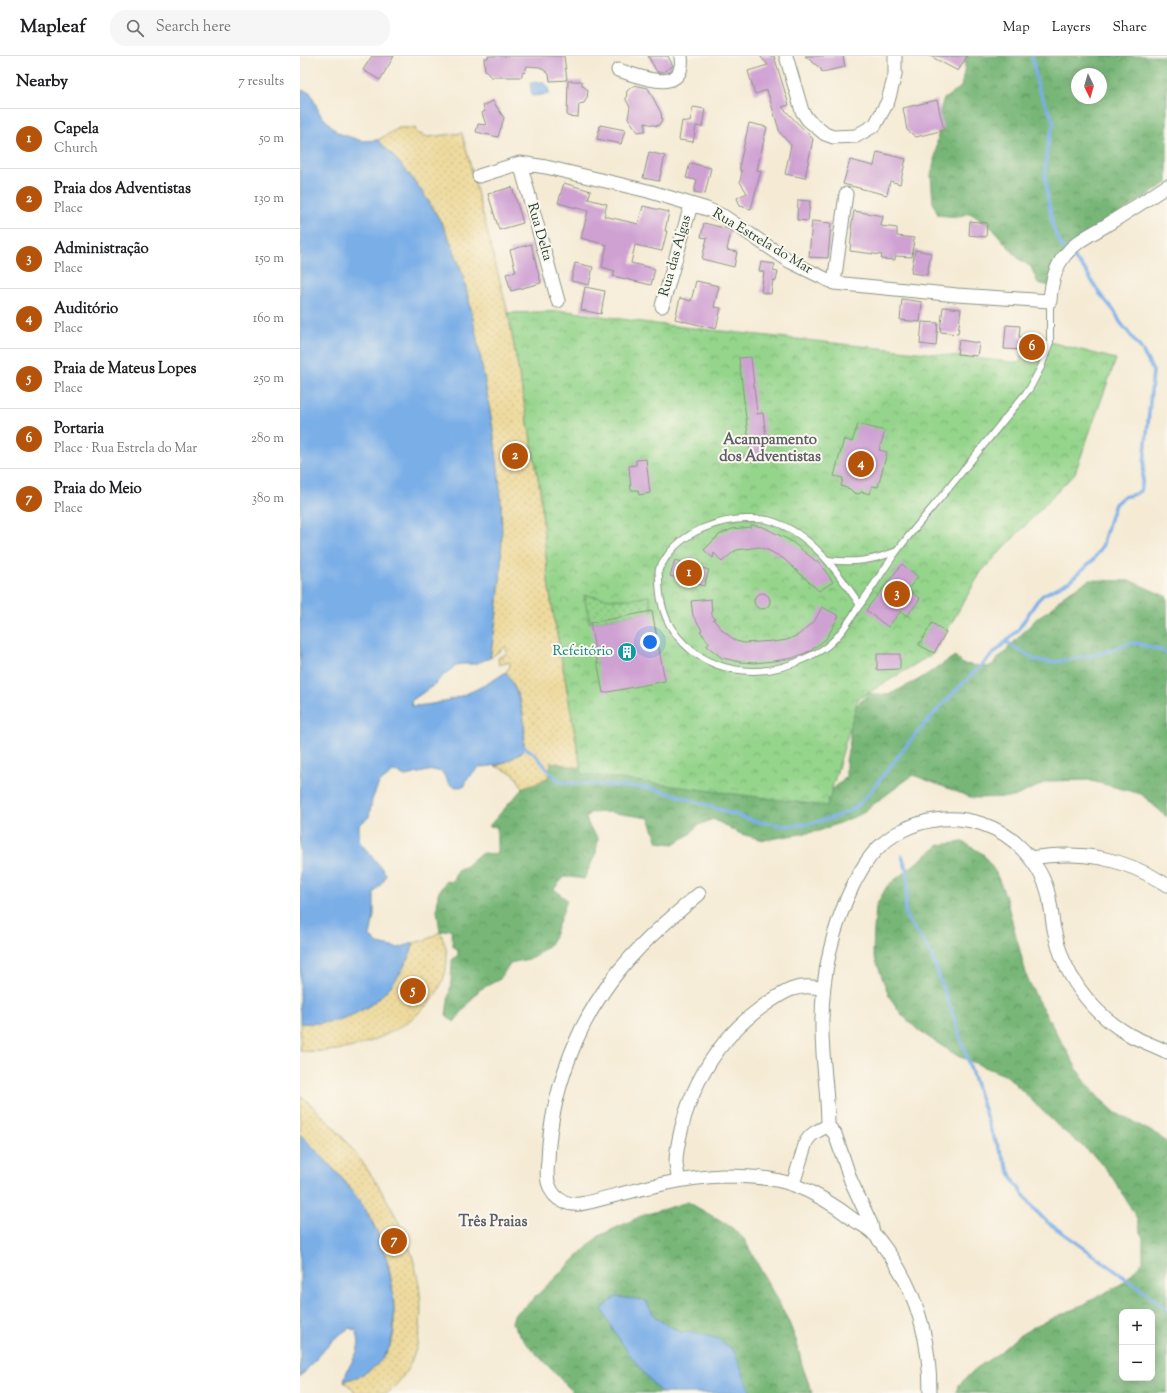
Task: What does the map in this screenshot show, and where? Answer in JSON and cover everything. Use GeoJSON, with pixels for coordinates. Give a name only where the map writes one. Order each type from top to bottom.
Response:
{"type":"FeatureCollection","features":[{"type":"Feature","properties":{"kind":"street"},"geometry":{"type":"LineString","coordinates":[[618,70],[655,81],[669,81],[678,74],[682,65],[681,56]]}},
{"type":"Feature","properties":{"kind":"street"},"geometry":{"type":"LineString","coordinates":[[786,56],[802,111],[808,120],[825,134],[834,137],[856,136],[875,125],[888,101],[895,75],[895,56]]}},
{"type":"Feature","properties":{"kind":"street","name":"Rua Estrela do Mar"},"geometry":{"type":"LineString","coordinates":[[479,176],[520,163],[546,167],[648,191],[707,209],[723,216],[791,262],[834,283],[957,295],[1050,301]]}},
{"type":"Feature","properties":{"kind":"street","name":"Rua Delta"},"geometry":{"type":"LineString","coordinates":[[520,163],[558,301]]}},
{"type":"Feature","properties":{"kind":"street"},"geometry":{"type":"LineString","coordinates":[[1050,301],[1051,287],[1056,272],[1064,256],[1077,242],[1167,186]]}},
{"type":"Feature","properties":{"kind":"street"},"geometry":{"type":"LineString","coordinates":[[834,283],[846,194]]}},
{"type":"Feature","properties":{"kind":"street","name":"Rua das Algas"},"geometry":{"type":"LineString","coordinates":[[662,306],[691,205]]}},
{"type":"Feature","properties":{"kind":"street"},"geometry":{"type":"LineString","coordinates":[[873,1233],[872,1224],[851,1181],[835,1134],[828,1126],[828,1106],[822,1030],[823,989],[826,969],[836,929],[851,889],[868,860],[884,842],[894,835],[916,824],[947,819],[966,820],[990,827],[1012,840],[1030,858],[1041,874],[1048,892],[1053,928],[1061,957],[1080,990],[1094,1007],[1116,1026],[1167,1052]]}},
{"type":"Feature","properties":{"kind":"street"},"geometry":{"type":"LineString","coordinates":[[1030,858],[1064,855],[1086,855],[1098,857],[1141,871],[1167,885]]}},
{"type":"Feature","properties":{"kind":"street"},"geometry":{"type":"LineString","coordinates":[[699,894],[658,928],[625,962],[598,1000],[576,1041],[565,1069],[555,1106],[548,1151],[547,1174],[549,1187],[557,1198],[568,1204],[580,1205],[679,1180],[744,1177],[793,1184],[832,1205],[873,1233],[896,1265],[914,1300],[925,1338],[930,1393]]}},
{"type":"Feature","properties":{"kind":"street"},"geometry":{"type":"LineString","coordinates":[[679,1180],[676,1163],[681,1132],[688,1108],[703,1074],[722,1045],[745,1020],[785,991],[800,987],[816,987],[823,989]]}},
{"type":"Feature","properties":{"kind":"street"},"geometry":{"type":"LineString","coordinates":[[793,1184],[806,1142],[809,1137],[816,1131],[828,1126]]}},
{"type":"Feature","properties":{"kind":"lane"},"geometry":{"type":"LineString","coordinates":[[860,605],[827,560],[810,544],[788,528],[767,520],[741,519],[714,524],[688,536],[670,552],[659,569],[659,591],[663,611],[672,629],[688,647],[708,662],[728,669],[752,671],[775,669],[799,662],[825,648],[843,630],[897,551],[1030,388],[1041,367],[1050,342],[1050,301]]}},
{"type":"Feature","properties":{"kind":"lane"},"geometry":{"type":"LineString","coordinates":[[827,560],[845,562],[863,561],[880,558],[897,551]]}},
{"type":"Feature","properties":{"kind":"green space"},"geometry":{"type":"Polygon","coordinates":[[[965,56],[1167,56],[1167,183],[1080,238],[1067,264],[1056,280],[1050,286],[1038,283],[1031,267],[1019,259],[992,228],[970,213],[957,217],[938,215],[933,202],[931,175],[936,153],[941,107],[944,99],[961,87],[965,67],[965,56]]]}},
{"type":"Feature","properties":{"kind":"green space"},"geometry":{"type":"Polygon","coordinates":[[[567,311],[656,324],[1020,363],[1025,338],[1050,342],[1116,359],[1075,473],[981,572],[934,653],[858,699],[827,806],[582,774],[549,589],[540,489],[508,313],[567,311]]]}},
{"type":"Feature","properties":{"kind":"green space"},"geometry":{"type":"Polygon","coordinates":[[[1089,580],[1131,581],[1167,597],[1167,817],[1141,794],[1088,780],[1049,781],[1014,797],[973,798],[913,775],[859,815],[819,831],[764,840],[741,834],[713,819],[697,826],[690,834],[674,844],[658,842],[649,818],[608,812],[589,813],[586,819],[590,828],[598,838],[596,853],[584,879],[565,876],[554,889],[567,900],[552,942],[533,958],[510,963],[500,979],[479,990],[454,1022],[446,1015],[451,982],[452,960],[458,955],[458,950],[453,946],[451,929],[440,932],[437,910],[438,893],[446,881],[450,882],[453,880],[457,870],[466,866],[483,853],[494,854],[497,852],[497,827],[489,826],[523,788],[535,784],[551,762],[608,775],[827,795],[846,777],[846,761],[850,741],[850,718],[855,707],[869,693],[888,695],[918,680],[955,656],[963,664],[988,667],[992,665],[1038,617],[1051,609],[1064,595],[1089,580]]]}},
{"type":"Feature","properties":{"kind":"green space"},"geometry":{"type":"Polygon","coordinates":[[[584,595],[609,599],[632,599],[649,596],[652,611],[590,623],[584,595]]]}},
{"type":"Feature","properties":{"kind":"green space"},"geometry":{"type":"Polygon","coordinates":[[[963,842],[983,854],[996,873],[1005,895],[1027,977],[1037,999],[1083,1079],[1099,1098],[1116,1113],[1158,1135],[1167,1143],[1167,1393],[956,1393],[959,1385],[975,1369],[999,1353],[1017,1337],[1037,1325],[1081,1306],[1123,1283],[1143,1261],[1143,1238],[1136,1217],[1124,1196],[1112,1177],[1097,1158],[1059,1127],[1007,1076],[958,1056],[919,1031],[902,1015],[889,996],[873,953],[876,906],[887,886],[939,845],[963,842]]]}},
{"type":"Feature","properties":{"kind":"green space"},"geometry":{"type":"Polygon","coordinates":[[[688,1202],[731,1227],[744,1239],[788,1320],[797,1343],[802,1365],[812,1393],[751,1393],[741,1373],[696,1333],[680,1332],[656,1318],[645,1300],[651,1382],[661,1393],[574,1393],[525,1342],[512,1323],[514,1315],[531,1301],[599,1236],[641,1216],[688,1202]]]}},
{"type":"Feature","properties":{"kind":"sand"},"geometry":{"type":"Polygon","coordinates":[[[399,128],[415,128],[417,133],[428,137],[462,133],[508,313],[540,489],[549,589],[581,768],[551,762],[548,777],[523,788],[514,774],[495,766],[503,764],[523,751],[525,730],[520,700],[512,681],[506,672],[510,666],[510,662],[499,665],[498,658],[506,654],[507,649],[505,647],[490,658],[499,596],[501,508],[493,431],[485,381],[466,287],[453,248],[438,218],[421,190],[378,140],[399,128]]]}},
{"type":"Feature","properties":{"kind":"sand"},"geometry":{"type":"Polygon","coordinates":[[[440,932],[446,952],[446,971],[439,989],[427,1005],[412,1019],[394,1030],[357,1046],[329,1051],[300,1051],[300,1023],[320,1023],[339,1019],[356,1013],[372,1004],[397,978],[407,961],[414,943],[428,939],[440,932]]]}},
{"type":"Feature","properties":{"kind":"sand"},"geometry":{"type":"Polygon","coordinates":[[[300,1095],[336,1130],[370,1173],[398,1220],[415,1266],[421,1304],[419,1336],[411,1362],[401,1379],[388,1393],[354,1393],[354,1391],[344,1381],[361,1375],[369,1370],[382,1358],[391,1342],[394,1333],[394,1309],[389,1267],[375,1228],[355,1194],[300,1134],[300,1095]]]}},
{"type":"Feature","properties":{"kind":"water"},"geometry":{"type":"Polygon","coordinates":[[[542,82],[548,87],[549,94],[532,96],[530,83],[542,82]]]}},
{"type":"Feature","properties":{"kind":"water"},"geometry":{"type":"Polygon","coordinates":[[[300,90],[310,92],[320,114],[338,133],[362,141],[378,140],[421,190],[438,218],[453,248],[466,287],[493,429],[501,502],[502,541],[496,619],[490,658],[474,664],[459,664],[446,673],[434,685],[411,701],[412,706],[437,703],[461,696],[473,691],[506,672],[516,691],[524,720],[523,751],[503,763],[480,767],[465,781],[465,786],[455,787],[450,785],[442,772],[433,770],[405,776],[393,772],[379,783],[372,800],[369,817],[359,825],[359,841],[386,874],[384,880],[374,893],[374,915],[370,936],[378,944],[398,948],[414,943],[407,961],[397,978],[372,1004],[339,1020],[320,1023],[300,1023],[300,90]]]}},
{"type":"Feature","properties":{"kind":"water"},"geometry":{"type":"Polygon","coordinates":[[[300,1134],[340,1176],[355,1194],[369,1215],[381,1241],[392,1283],[394,1321],[391,1344],[381,1360],[370,1370],[344,1381],[357,1351],[358,1344],[356,1330],[349,1328],[334,1339],[300,1377],[300,1134]]]}},
{"type":"Feature","properties":{"kind":"water"},"geometry":{"type":"Polygon","coordinates":[[[615,1297],[645,1300],[656,1318],[680,1332],[696,1333],[719,1339],[734,1351],[751,1393],[661,1393],[628,1353],[607,1320],[602,1309],[615,1297]]]}},
{"type":"Feature","properties":{"kind":"building"},"geometry":{"type":"Polygon","coordinates":[[[372,56],[394,56],[380,80],[363,70],[372,56]]]}},
{"type":"Feature","properties":{"kind":"building"},"geometry":{"type":"Polygon","coordinates":[[[488,56],[564,56],[567,80],[550,81],[549,74],[540,67],[527,66],[525,72],[522,73],[522,77],[491,77],[485,71],[484,58],[488,58],[488,56]]]}},
{"type":"Feature","properties":{"kind":"building"},"geometry":{"type":"Polygon","coordinates":[[[648,56],[668,56],[673,66],[663,72],[657,72],[648,56]]]}},
{"type":"Feature","properties":{"kind":"building"},"geometry":{"type":"Polygon","coordinates":[[[760,56],[774,56],[789,105],[782,107],[813,139],[805,178],[785,174],[791,145],[780,133],[767,90],[755,94],[748,71],[768,65],[760,56]]]}},
{"type":"Feature","properties":{"kind":"building"},"geometry":{"type":"Polygon","coordinates":[[[805,56],[843,56],[845,67],[822,72],[821,69],[805,56]]]}},
{"type":"Feature","properties":{"kind":"building"},"geometry":{"type":"Polygon","coordinates":[[[930,56],[967,56],[958,71],[930,56]]]}},
{"type":"Feature","properties":{"kind":"building"},"geometry":{"type":"Polygon","coordinates":[[[568,81],[582,81],[582,85],[588,90],[587,98],[584,103],[579,104],[578,117],[567,116],[568,81]]]}},
{"type":"Feature","properties":{"kind":"building"},"geometry":{"type":"Polygon","coordinates":[[[634,85],[648,88],[661,113],[662,120],[658,126],[645,123],[645,131],[638,132],[628,118],[630,107],[626,100],[627,91],[634,85]]]}},
{"type":"Feature","properties":{"kind":"building"},"geometry":{"type":"Polygon","coordinates":[[[937,100],[944,130],[916,137],[907,130],[903,108],[937,100]]]}},
{"type":"Feature","properties":{"kind":"building"},"geometry":{"type":"Polygon","coordinates":[[[493,101],[504,118],[498,137],[476,132],[478,124],[486,125],[482,113],[485,111],[483,106],[493,101]]]}},
{"type":"Feature","properties":{"kind":"building"},"geometry":{"type":"Polygon","coordinates":[[[693,107],[705,109],[702,127],[696,126],[693,142],[679,140],[682,121],[690,122],[693,107]]]}},
{"type":"Feature","properties":{"kind":"building"},"geometry":{"type":"Polygon","coordinates":[[[749,123],[767,127],[757,170],[761,171],[751,209],[740,206],[737,198],[747,193],[740,182],[742,171],[740,171],[740,163],[749,123]]]}},
{"type":"Feature","properties":{"kind":"building"},"geometry":{"type":"Polygon","coordinates":[[[600,125],[625,130],[621,144],[597,139],[600,125]]]}},
{"type":"Feature","properties":{"kind":"building"},"geometry":{"type":"Polygon","coordinates":[[[649,152],[665,156],[659,181],[643,178],[649,152]]]}},
{"type":"Feature","properties":{"kind":"building"},"geometry":{"type":"Polygon","coordinates":[[[877,152],[906,159],[900,184],[890,181],[887,195],[843,184],[850,160],[874,166],[877,152]]]}},
{"type":"Feature","properties":{"kind":"building"},"geometry":{"type":"Polygon","coordinates":[[[690,163],[711,168],[705,194],[694,192],[697,180],[686,178],[690,163]]]}},
{"type":"Feature","properties":{"kind":"building"},"geometry":{"type":"Polygon","coordinates":[[[564,183],[591,191],[588,199],[607,204],[604,216],[638,224],[643,206],[669,212],[665,231],[667,231],[662,251],[635,245],[631,263],[655,269],[651,285],[613,276],[615,271],[602,267],[607,245],[581,238],[588,211],[558,203],[564,183]]]}},
{"type":"Feature","properties":{"kind":"building"},"geometry":{"type":"Polygon","coordinates":[[[512,187],[523,223],[499,230],[488,194],[512,187]]]}},
{"type":"Feature","properties":{"kind":"building"},"geometry":{"type":"Polygon","coordinates":[[[798,200],[810,201],[808,221],[797,220],[798,200]]]}},
{"type":"Feature","properties":{"kind":"building"},"geometry":{"type":"Polygon","coordinates":[[[854,211],[883,216],[881,226],[897,228],[897,236],[914,238],[912,257],[895,256],[895,260],[881,259],[882,255],[850,251],[851,228],[854,211]]]}},
{"type":"Feature","properties":{"kind":"building"},"geometry":{"type":"Polygon","coordinates":[[[812,221],[831,223],[828,258],[809,257],[812,221]]]}},
{"type":"Feature","properties":{"kind":"building"},"geometry":{"type":"Polygon","coordinates":[[[970,221],[987,223],[986,237],[969,235],[970,221]]]}},
{"type":"Feature","properties":{"kind":"building"},"geometry":{"type":"Polygon","coordinates":[[[704,223],[731,231],[727,250],[737,252],[734,267],[702,259],[707,238],[701,237],[704,223]]]}},
{"type":"Feature","properties":{"kind":"building"},"geometry":{"type":"Polygon","coordinates":[[[531,244],[541,283],[511,291],[506,274],[516,272],[510,250],[531,244]]]}},
{"type":"Feature","properties":{"kind":"building"},"geometry":{"type":"Polygon","coordinates":[[[915,250],[931,253],[927,275],[911,273],[915,250]]]}},
{"type":"Feature","properties":{"kind":"building"},"geometry":{"type":"Polygon","coordinates":[[[761,262],[775,264],[773,271],[778,272],[776,281],[773,280],[771,294],[761,292],[764,272],[759,271],[761,262]]]}},
{"type":"Feature","properties":{"kind":"building"},"geometry":{"type":"Polygon","coordinates":[[[575,263],[593,267],[589,285],[571,281],[575,263]]]}},
{"type":"Feature","properties":{"kind":"building"},"geometry":{"type":"Polygon","coordinates":[[[696,281],[719,286],[714,307],[721,308],[716,329],[675,319],[680,298],[691,301],[696,281]]]}},
{"type":"Feature","properties":{"kind":"building"},"geometry":{"type":"Polygon","coordinates":[[[585,287],[605,291],[601,314],[581,310],[585,287]]]}},
{"type":"Feature","properties":{"kind":"building"},"geometry":{"type":"Polygon","coordinates":[[[902,299],[922,302],[920,322],[900,320],[902,299]]]}},
{"type":"Feature","properties":{"kind":"building"},"geometry":{"type":"Polygon","coordinates":[[[943,307],[961,309],[958,334],[940,332],[943,307]]]}},
{"type":"Feature","properties":{"kind":"building"},"geometry":{"type":"Polygon","coordinates":[[[922,322],[938,323],[936,346],[920,344],[922,322]]]}},
{"type":"Feature","properties":{"kind":"building"},"geometry":{"type":"Polygon","coordinates":[[[1006,325],[1020,326],[1019,337],[1042,341],[1039,357],[1022,354],[1023,350],[1004,349],[1006,325]]]}},
{"type":"Feature","properties":{"kind":"building"},"geometry":{"type":"Polygon","coordinates":[[[959,340],[979,343],[977,356],[957,354],[959,340]]]}},
{"type":"Feature","properties":{"kind":"building"},"geometry":{"type":"Polygon","coordinates":[[[751,357],[757,414],[763,413],[766,436],[764,436],[766,459],[751,461],[739,358],[751,357]]]}},
{"type":"Feature","properties":{"kind":"building"},"geometry":{"type":"Polygon","coordinates":[[[858,424],[885,431],[879,450],[887,452],[878,487],[872,486],[870,494],[862,492],[858,494],[854,493],[850,489],[841,486],[843,478],[834,476],[844,439],[852,442],[858,424]]]}},
{"type":"Feature","properties":{"kind":"building"},"geometry":{"type":"Polygon","coordinates":[[[646,459],[650,493],[639,495],[638,490],[631,490],[629,466],[636,465],[636,460],[646,459]]]}},
{"type":"Feature","properties":{"kind":"building"},"geometry":{"type":"Polygon","coordinates":[[[751,525],[763,527],[791,541],[817,562],[818,561],[833,582],[819,591],[784,559],[759,547],[737,550],[722,562],[714,553],[713,558],[704,550],[719,535],[732,529],[751,527],[751,525]]]}},
{"type":"Feature","properties":{"kind":"building"},"geometry":{"type":"Polygon","coordinates":[[[675,560],[709,570],[704,586],[670,576],[675,560]]]}},
{"type":"Feature","properties":{"kind":"building"},"geometry":{"type":"Polygon","coordinates":[[[902,564],[918,577],[908,589],[920,599],[907,616],[901,611],[888,627],[866,610],[902,564]]]}},
{"type":"Feature","properties":{"kind":"building"},"geometry":{"type":"Polygon","coordinates":[[[759,593],[765,593],[770,598],[768,607],[765,609],[759,609],[754,604],[754,598],[759,593]]]}},
{"type":"Feature","properties":{"kind":"building"},"geometry":{"type":"Polygon","coordinates":[[[711,599],[712,615],[715,619],[713,619],[723,631],[736,641],[744,643],[774,642],[787,640],[798,635],[814,622],[822,607],[839,616],[826,639],[810,651],[793,658],[774,661],[754,663],[740,662],[722,658],[707,646],[709,643],[700,631],[702,630],[693,616],[691,601],[711,599]]]}},
{"type":"Feature","properties":{"kind":"building","name":"Refeitório"},"geometry":{"type":"Polygon","coordinates":[[[652,611],[665,681],[603,693],[590,623],[652,611]]]}},
{"type":"Feature","properties":{"kind":"building"},"geometry":{"type":"Polygon","coordinates":[[[932,623],[946,632],[934,653],[919,645],[932,623]]]}},
{"type":"Feature","properties":{"kind":"building"},"geometry":{"type":"Polygon","coordinates":[[[877,654],[900,654],[900,669],[877,670],[877,654]]]}},
{"type":"Feature","properties":{"kind":"waterway"},"geometry":{"type":"LineString","coordinates":[[1032,56],[1038,88],[1054,122],[1046,156],[1045,176],[1053,227],[1065,250]]}},
{"type":"Feature","properties":{"kind":"waterway"},"geometry":{"type":"LineString","coordinates":[[523,747],[539,758],[551,774],[561,782],[648,788],[676,795],[754,821],[786,826],[809,824],[838,816],[855,808],[866,797],[915,735],[956,690],[1018,630],[1037,601],[1043,595],[1070,581],[1093,560],[1102,547],[1115,504],[1123,497],[1140,491],[1142,485],[1153,371],[1142,350],[1100,294],[1085,270],[1070,254]]}},
{"type":"Feature","properties":{"kind":"waterway"},"geometry":{"type":"LineString","coordinates":[[1006,642],[1034,659],[1046,662],[1056,662],[1103,653],[1127,644],[1136,643],[1167,653]]}},
{"type":"Feature","properties":{"kind":"waterway"},"geometry":{"type":"LineString","coordinates":[[902,856],[908,878],[905,911],[907,919],[926,945],[932,957],[952,1012],[991,1131],[1015,1183],[1034,1209],[1046,1221],[1145,1292],[1167,1310]]}},
{"type":"Feature","properties":{"kind":"place","name":"Portaria"},"geometry":{"type":"Point","coordinates":[1032,347]}},
{"type":"Feature","properties":{"kind":"place","name":"Praia dos Adventistas"},"geometry":{"type":"Point","coordinates":[515,456]}},
{"type":"Feature","properties":{"kind":"place","name":"Auditório"},"geometry":{"type":"Point","coordinates":[861,464]}},
{"type":"Feature","properties":{"kind":"place","name":"Capela"},"geometry":{"type":"Point","coordinates":[689,573]}},
{"type":"Feature","properties":{"kind":"place","name":"Administração"},"geometry":{"type":"Point","coordinates":[897,594]}},
{"type":"Feature","properties":{"kind":"place","name":"Refeitório"},"geometry":{"type":"Point","coordinates":[627,652]}},
{"type":"Feature","properties":{"kind":"place","name":"Praia de Mateus Lopes"},"geometry":{"type":"Point","coordinates":[413,991]}},
{"type":"Feature","properties":{"kind":"place","name":"Praia do Meio"},"geometry":{"type":"Point","coordinates":[394,1241]}},
{"type":"Feature","properties":{"kind":"district","name":"Acampamento dos Adventistas"},"geometry":{"type":"Point","coordinates":[770,448]}},
{"type":"Feature","properties":{"kind":"district","name":"Três Praias"},"geometry":{"type":"Point","coordinates":[493,1222]}}]}
